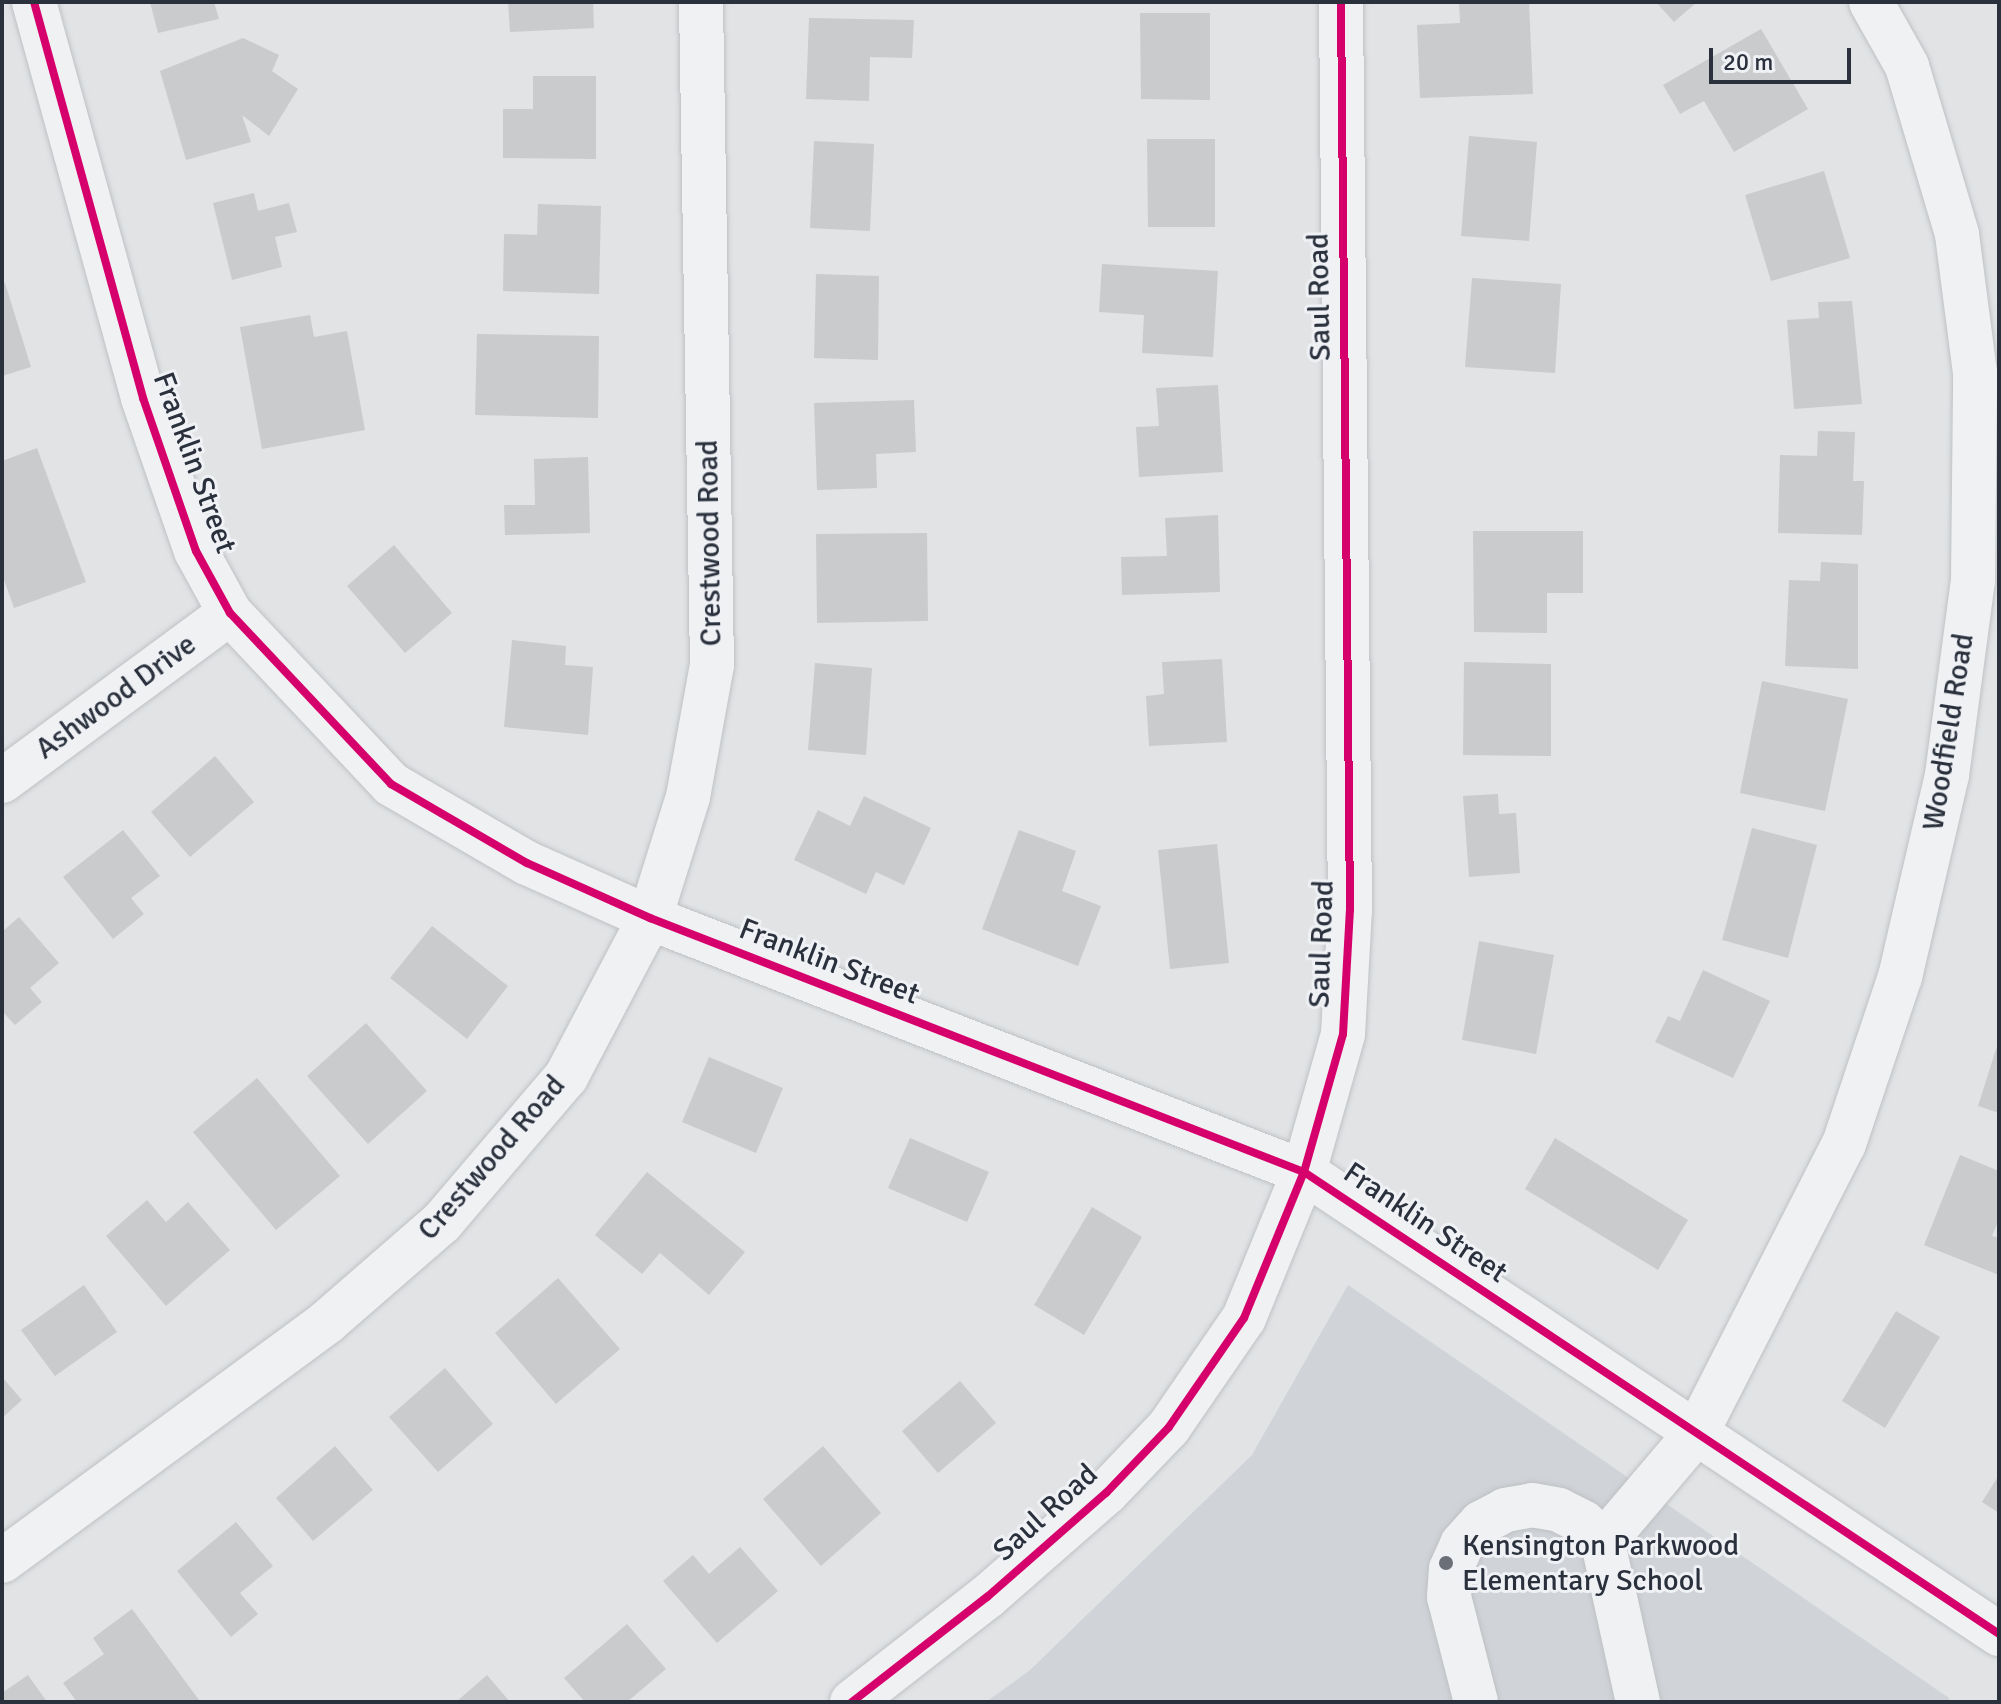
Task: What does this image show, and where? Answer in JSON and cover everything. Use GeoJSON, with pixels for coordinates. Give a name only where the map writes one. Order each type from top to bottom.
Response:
{"type":"FeatureCollection","features":[{"type":"Feature","properties":{"kind":"street","name":"Franklin Street"},"geometry":{"type":"LineString","coordinates":[[34,2],[143,398],[196,551],[230,613],[391,784],[527,863],[650,918],[1304,1172],[1999,1634]]}},
{"type":"Feature","properties":{"kind":"street","name":"Crestwood Road"},"geometry":{"type":"LineString","coordinates":[[2,1561],[327,1322],[442,1222],[566,1077],[650,918],[688,797],[712,665],[701,2]]}},
{"type":"Feature","properties":{"kind":"street","name":"Saul Road"},"geometry":{"type":"LineString","coordinates":[[857,1700],[987,1597],[1095,1504],[1169,1427],[1244,1318],[1304,1172],[1343,1034],[1350,910],[1341,2]]}},
{"type":"Feature","properties":{"kind":"street","name":"Woodfield Road"},"geometry":{"type":"LineString","coordinates":[[1603,1543],[1697,1432],[1844,1144],[1900,977],[1947,775],[1973,580],[1975,373],[1957,234],[1907,66],[1871,2]]}},
{"type":"Feature","properties":{"kind":"street","name":"Ashwood Drive"},"geometry":{"type":"LineString","coordinates":[[2,781],[230,613]]}},
{"type":"Feature","properties":{"kind":"street"},"geometry":{"type":"LineString","coordinates":[[1476,1702],[1449,1597],[1451,1569],[1462,1544],[1481,1523],[1505,1510],[1532,1505],[1559,1510],[1584,1523],[1603,1543],[1638,1702]]}},
{"type":"Feature","properties":{"kind":"shaded area","name":"Kensington Parkwood Elementary School"},"geometry":{"type":"Polygon","coordinates":[[[1348,1285],[1949,1698],[1948,1702],[986,1702],[1029,1671],[1252,1455],[1348,1285]]]}},
{"type":"Feature","properties":{"kind":"building"},"geometry":{"type":"Polygon","coordinates":[[[150,2],[214,2],[219,19],[158,33],[150,2]]]}},
{"type":"Feature","properties":{"kind":"building"},"geometry":{"type":"Polygon","coordinates":[[[508,2],[593,2],[594,28],[510,32],[508,2]]]}},
{"type":"Feature","properties":{"kind":"building"},"geometry":{"type":"Polygon","coordinates":[[[1459,2],[1529,2],[1533,94],[1420,98],[1417,25],[1460,23],[1459,2]]]}},
{"type":"Feature","properties":{"kind":"building"},"geometry":{"type":"Polygon","coordinates":[[[1656,2],[1697,2],[1674,22],[1656,2]]]}},
{"type":"Feature","properties":{"kind":"building"},"geometry":{"type":"Polygon","coordinates":[[[1140,13],[1210,13],[1210,100],[1141,99],[1140,13]]]}},
{"type":"Feature","properties":{"kind":"building"},"geometry":{"type":"Polygon","coordinates":[[[809,18],[914,20],[912,58],[870,57],[869,101],[806,99],[809,18]]]}},
{"type":"Feature","properties":{"kind":"building"},"geometry":{"type":"Polygon","coordinates":[[[1761,29],[1808,109],[1734,152],[1704,101],[1680,114],[1663,85],[1761,29]]]}},
{"type":"Feature","properties":{"kind":"building"},"geometry":{"type":"Polygon","coordinates":[[[243,38],[279,55],[272,71],[298,89],[269,136],[242,115],[251,142],[186,160],[160,71],[243,38]]]}},
{"type":"Feature","properties":{"kind":"building"},"geometry":{"type":"Polygon","coordinates":[[[533,76],[596,76],[596,159],[503,158],[503,109],[533,109],[533,76]]]}},
{"type":"Feature","properties":{"kind":"building"},"geometry":{"type":"Polygon","coordinates":[[[1469,136],[1537,142],[1529,241],[1461,236],[1469,136]]]}},
{"type":"Feature","properties":{"kind":"building"},"geometry":{"type":"Polygon","coordinates":[[[1147,139],[1215,139],[1215,227],[1148,227],[1147,139]]]}},
{"type":"Feature","properties":{"kind":"building"},"geometry":{"type":"Polygon","coordinates":[[[814,141],[874,144],[870,231],[810,228],[814,141]]]}},
{"type":"Feature","properties":{"kind":"building"},"geometry":{"type":"Polygon","coordinates":[[[1824,171],[1850,258],[1771,281],[1745,195],[1824,171]]]}},
{"type":"Feature","properties":{"kind":"building"},"geometry":{"type":"Polygon","coordinates":[[[254,193],[258,211],[289,203],[297,232],[275,237],[282,267],[232,280],[213,203],[254,193]]]}},
{"type":"Feature","properties":{"kind":"building"},"geometry":{"type":"Polygon","coordinates":[[[538,204],[601,206],[599,294],[503,291],[504,234],[537,235],[538,204]]]}},
{"type":"Feature","properties":{"kind":"building"},"geometry":{"type":"Polygon","coordinates":[[[1102,264],[1218,271],[1213,357],[1142,353],[1144,315],[1099,312],[1102,264]]]}},
{"type":"Feature","properties":{"kind":"building"},"geometry":{"type":"Polygon","coordinates":[[[816,274],[879,276],[878,360],[814,358],[816,274]]]}},
{"type":"Feature","properties":{"kind":"building"},"geometry":{"type":"Polygon","coordinates":[[[1472,278],[1561,284],[1555,373],[1465,367],[1472,278]]]}},
{"type":"Feature","properties":{"kind":"building"},"geometry":{"type":"Polygon","coordinates":[[[5,283],[31,367],[2,376],[2,284],[5,283]]]}},
{"type":"Feature","properties":{"kind":"building"},"geometry":{"type":"Polygon","coordinates":[[[1852,301],[1862,404],[1794,409],[1787,320],[1819,318],[1818,302],[1852,301]]]}},
{"type":"Feature","properties":{"kind":"building"},"geometry":{"type":"Polygon","coordinates":[[[310,315],[314,337],[347,331],[365,430],[262,449],[240,327],[310,315]]]}},
{"type":"Feature","properties":{"kind":"building"},"geometry":{"type":"Polygon","coordinates":[[[477,334],[599,336],[598,418],[475,415],[477,334]]]}},
{"type":"Feature","properties":{"kind":"building"},"geometry":{"type":"Polygon","coordinates":[[[1218,385],[1223,472],[1139,477],[1136,427],[1159,426],[1156,388],[1218,385]]]}},
{"type":"Feature","properties":{"kind":"building"},"geometry":{"type":"Polygon","coordinates":[[[914,400],[916,452],[876,454],[877,488],[817,490],[814,403],[914,400]]]}},
{"type":"Feature","properties":{"kind":"building"},"geometry":{"type":"Polygon","coordinates":[[[1818,431],[1855,432],[1853,481],[1864,481],[1862,535],[1778,533],[1780,455],[1817,456],[1818,431]]]}},
{"type":"Feature","properties":{"kind":"building"},"geometry":{"type":"Polygon","coordinates":[[[37,448],[86,582],[14,608],[2,574],[2,461],[37,448]]]}},
{"type":"Feature","properties":{"kind":"building"},"geometry":{"type":"Polygon","coordinates":[[[588,457],[590,533],[505,535],[504,505],[535,505],[534,459],[588,457]]]}},
{"type":"Feature","properties":{"kind":"building"},"geometry":{"type":"Polygon","coordinates":[[[1218,515],[1220,592],[1122,595],[1121,557],[1167,556],[1165,518],[1218,515]]]}},
{"type":"Feature","properties":{"kind":"building"},"geometry":{"type":"Polygon","coordinates":[[[1473,531],[1583,531],[1583,593],[1547,593],[1547,633],[1474,632],[1473,531]]]}},
{"type":"Feature","properties":{"kind":"building"},"geometry":{"type":"Polygon","coordinates":[[[927,533],[928,621],[817,623],[816,534],[927,533]]]}},
{"type":"Feature","properties":{"kind":"building"},"geometry":{"type":"Polygon","coordinates":[[[394,545],[452,613],[405,653],[347,586],[394,545]]]}},
{"type":"Feature","properties":{"kind":"building"},"geometry":{"type":"Polygon","coordinates":[[[1821,562],[1858,564],[1858,669],[1785,666],[1789,580],[1820,581],[1821,562]]]}},
{"type":"Feature","properties":{"kind":"building"},"geometry":{"type":"Polygon","coordinates":[[[512,640],[566,646],[565,665],[593,667],[588,735],[504,727],[512,640]]]}},
{"type":"Feature","properties":{"kind":"building"},"geometry":{"type":"Polygon","coordinates":[[[1222,659],[1227,742],[1149,746],[1146,696],[1164,694],[1162,662],[1222,659]]]}},
{"type":"Feature","properties":{"kind":"building"},"geometry":{"type":"Polygon","coordinates":[[[1464,662],[1551,664],[1551,756],[1463,755],[1464,662]]]}},
{"type":"Feature","properties":{"kind":"building"},"geometry":{"type":"Polygon","coordinates":[[[815,663],[872,668],[866,755],[808,750],[815,663]]]}},
{"type":"Feature","properties":{"kind":"building"},"geometry":{"type":"Polygon","coordinates":[[[1762,681],[1848,699],[1825,811],[1740,793],[1762,681]]]}},
{"type":"Feature","properties":{"kind":"building"},"geometry":{"type":"Polygon","coordinates":[[[215,756],[254,802],[190,857],[151,812],[215,756]]]}},
{"type":"Feature","properties":{"kind":"building"},"geometry":{"type":"Polygon","coordinates":[[[1498,794],[1499,814],[1516,813],[1520,873],[1469,877],[1463,796],[1498,794]]]}},
{"type":"Feature","properties":{"kind":"building"},"geometry":{"type":"Polygon","coordinates":[[[864,796],[931,828],[904,885],[876,872],[866,894],[794,860],[818,810],[850,826],[864,796]]]}},
{"type":"Feature","properties":{"kind":"building"},"geometry":{"type":"Polygon","coordinates":[[[1752,828],[1817,845],[1788,958],[1722,940],[1752,828]]]}},
{"type":"Feature","properties":{"kind":"building"},"geometry":{"type":"Polygon","coordinates":[[[123,830],[160,876],[131,898],[144,914],[113,939],[63,877],[123,830]]]}},
{"type":"Feature","properties":{"kind":"building"},"geometry":{"type":"Polygon","coordinates":[[[1019,830],[1076,851],[1062,891],[1101,906],[1078,966],[982,929],[1019,830]]]}},
{"type":"Feature","properties":{"kind":"building"},"geometry":{"type":"Polygon","coordinates":[[[1217,844],[1229,963],[1170,969],[1158,850],[1217,844]]]}},
{"type":"Feature","properties":{"kind":"building"},"geometry":{"type":"Polygon","coordinates":[[[19,917],[59,963],[30,988],[42,1002],[15,1025],[2,1011],[2,932],[19,917]]]}},
{"type":"Feature","properties":{"kind":"building"},"geometry":{"type":"Polygon","coordinates":[[[432,926],[508,986],[467,1039],[390,978],[432,926]]]}},
{"type":"Feature","properties":{"kind":"building"},"geometry":{"type":"Polygon","coordinates":[[[1479,941],[1554,955],[1536,1054],[1462,1040],[1479,941]]]}},
{"type":"Feature","properties":{"kind":"building"},"geometry":{"type":"Polygon","coordinates":[[[1703,970],[1770,1001],[1733,1078],[1655,1042],[1668,1016],[1680,1021],[1703,970]]]}},
{"type":"Feature","properties":{"kind":"building"},"geometry":{"type":"Polygon","coordinates":[[[366,1023],[427,1091],[368,1144],[307,1076],[366,1023]]]}},
{"type":"Feature","properties":{"kind":"building"},"geometry":{"type":"Polygon","coordinates":[[[1999,1043],[1999,1113],[1978,1106],[1999,1043]]]}},
{"type":"Feature","properties":{"kind":"building"},"geometry":{"type":"Polygon","coordinates":[[[709,1057],[783,1088],[756,1153],[682,1122],[709,1057]]]}},
{"type":"Feature","properties":{"kind":"building"},"geometry":{"type":"Polygon","coordinates":[[[257,1078],[340,1176],[276,1230],[193,1132],[257,1078]]]}},
{"type":"Feature","properties":{"kind":"building"},"geometry":{"type":"Polygon","coordinates":[[[910,1138],[989,1172],[967,1222],[888,1188],[910,1138]]]}},
{"type":"Feature","properties":{"kind":"building"},"geometry":{"type":"Polygon","coordinates":[[[1555,1138],[1688,1220],[1658,1270],[1525,1189],[1555,1138]]]}},
{"type":"Feature","properties":{"kind":"building"},"geometry":{"type":"Polygon","coordinates":[[[1960,1155],[1999,1171],[1999,1219],[1992,1236],[1999,1238],[1999,1275],[1924,1245],[1960,1155]]]}},
{"type":"Feature","properties":{"kind":"building"},"geometry":{"type":"Polygon","coordinates":[[[647,1172],[745,1252],[709,1295],[660,1253],[642,1274],[595,1235],[647,1172]]]}},
{"type":"Feature","properties":{"kind":"building"},"geometry":{"type":"Polygon","coordinates":[[[147,1200],[166,1222],[188,1202],[230,1250],[166,1306],[106,1236],[147,1200]]]}},
{"type":"Feature","properties":{"kind":"building"},"geometry":{"type":"Polygon","coordinates":[[[1092,1207],[1142,1237],[1084,1335],[1034,1305],[1092,1207]]]}},
{"type":"Feature","properties":{"kind":"building"},"geometry":{"type":"Polygon","coordinates":[[[558,1278],[620,1349],[556,1404],[495,1333],[558,1278]]]}},
{"type":"Feature","properties":{"kind":"building"},"geometry":{"type":"Polygon","coordinates":[[[84,1285],[117,1332],[55,1376],[21,1330],[84,1285]]]}},
{"type":"Feature","properties":{"kind":"building"},"geometry":{"type":"Polygon","coordinates":[[[1896,1311],[1940,1337],[1885,1428],[1842,1401],[1896,1311]]]}},
{"type":"Feature","properties":{"kind":"building"},"geometry":{"type":"Polygon","coordinates":[[[445,1368],[493,1424],[438,1472],[389,1417],[445,1368]]]}},
{"type":"Feature","properties":{"kind":"building"},"geometry":{"type":"Polygon","coordinates":[[[2,1377],[22,1400],[2,1418],[2,1377]]]}},
{"type":"Feature","properties":{"kind":"building"},"geometry":{"type":"Polygon","coordinates":[[[960,1381],[996,1423],[938,1473],[902,1431],[960,1381]]]}},
{"type":"Feature","properties":{"kind":"building"},"geometry":{"type":"Polygon","coordinates":[[[335,1446],[373,1490],[313,1541],[276,1498],[335,1446]]]}},
{"type":"Feature","properties":{"kind":"building"},"geometry":{"type":"Polygon","coordinates":[[[823,1446],[881,1513],[821,1566],[763,1499],[823,1446]]]}},
{"type":"Feature","properties":{"kind":"building"},"geometry":{"type":"Polygon","coordinates":[[[1999,1475],[1999,1513],[1982,1502],[1999,1475]]]}},
{"type":"Feature","properties":{"kind":"building"},"geometry":{"type":"Polygon","coordinates":[[[236,1522],[273,1566],[240,1593],[258,1614],[231,1637],[177,1571],[236,1522]]]}},
{"type":"Feature","properties":{"kind":"building"},"geometry":{"type":"Polygon","coordinates":[[[740,1547],[778,1591],[717,1643],[663,1581],[693,1555],[709,1574],[740,1547]]]}},
{"type":"Feature","properties":{"kind":"building"},"geometry":{"type":"Polygon","coordinates":[[[132,1609],[199,1700],[77,1702],[63,1683],[104,1654],[93,1638],[132,1609]]]}},
{"type":"Feature","properties":{"kind":"building"},"geometry":{"type":"Polygon","coordinates":[[[627,1624],[666,1669],[627,1702],[585,1702],[564,1678],[627,1624]]]}},
{"type":"Feature","properties":{"kind":"building"},"geometry":{"type":"Polygon","coordinates":[[[28,1675],[47,1702],[2,1702],[2,1693],[28,1675]]]}},
{"type":"Feature","properties":{"kind":"building"},"geometry":{"type":"Polygon","coordinates":[[[487,1675],[510,1702],[456,1702],[487,1675]]]}},
{"type":"Feature","properties":{"kind":"cycle path"},"geometry":{"type":"LineString","coordinates":[[34,2],[143,398],[196,551],[230,613],[391,784],[527,863],[650,918],[1304,1172],[1999,1634]]}},
{"type":"Feature","properties":{"kind":"cycle path"},"geometry":{"type":"LineString","coordinates":[[852,1702],[987,1597],[1106,1493],[1169,1427],[1244,1318],[1304,1172],[1343,1034],[1350,910],[1341,2]]}},
{"type":"Feature","properties":{"kind":"place","name":"Kensington Parkwood Elementary School"},"geometry":{"type":"Point","coordinates":[1446,1563]}}]}
